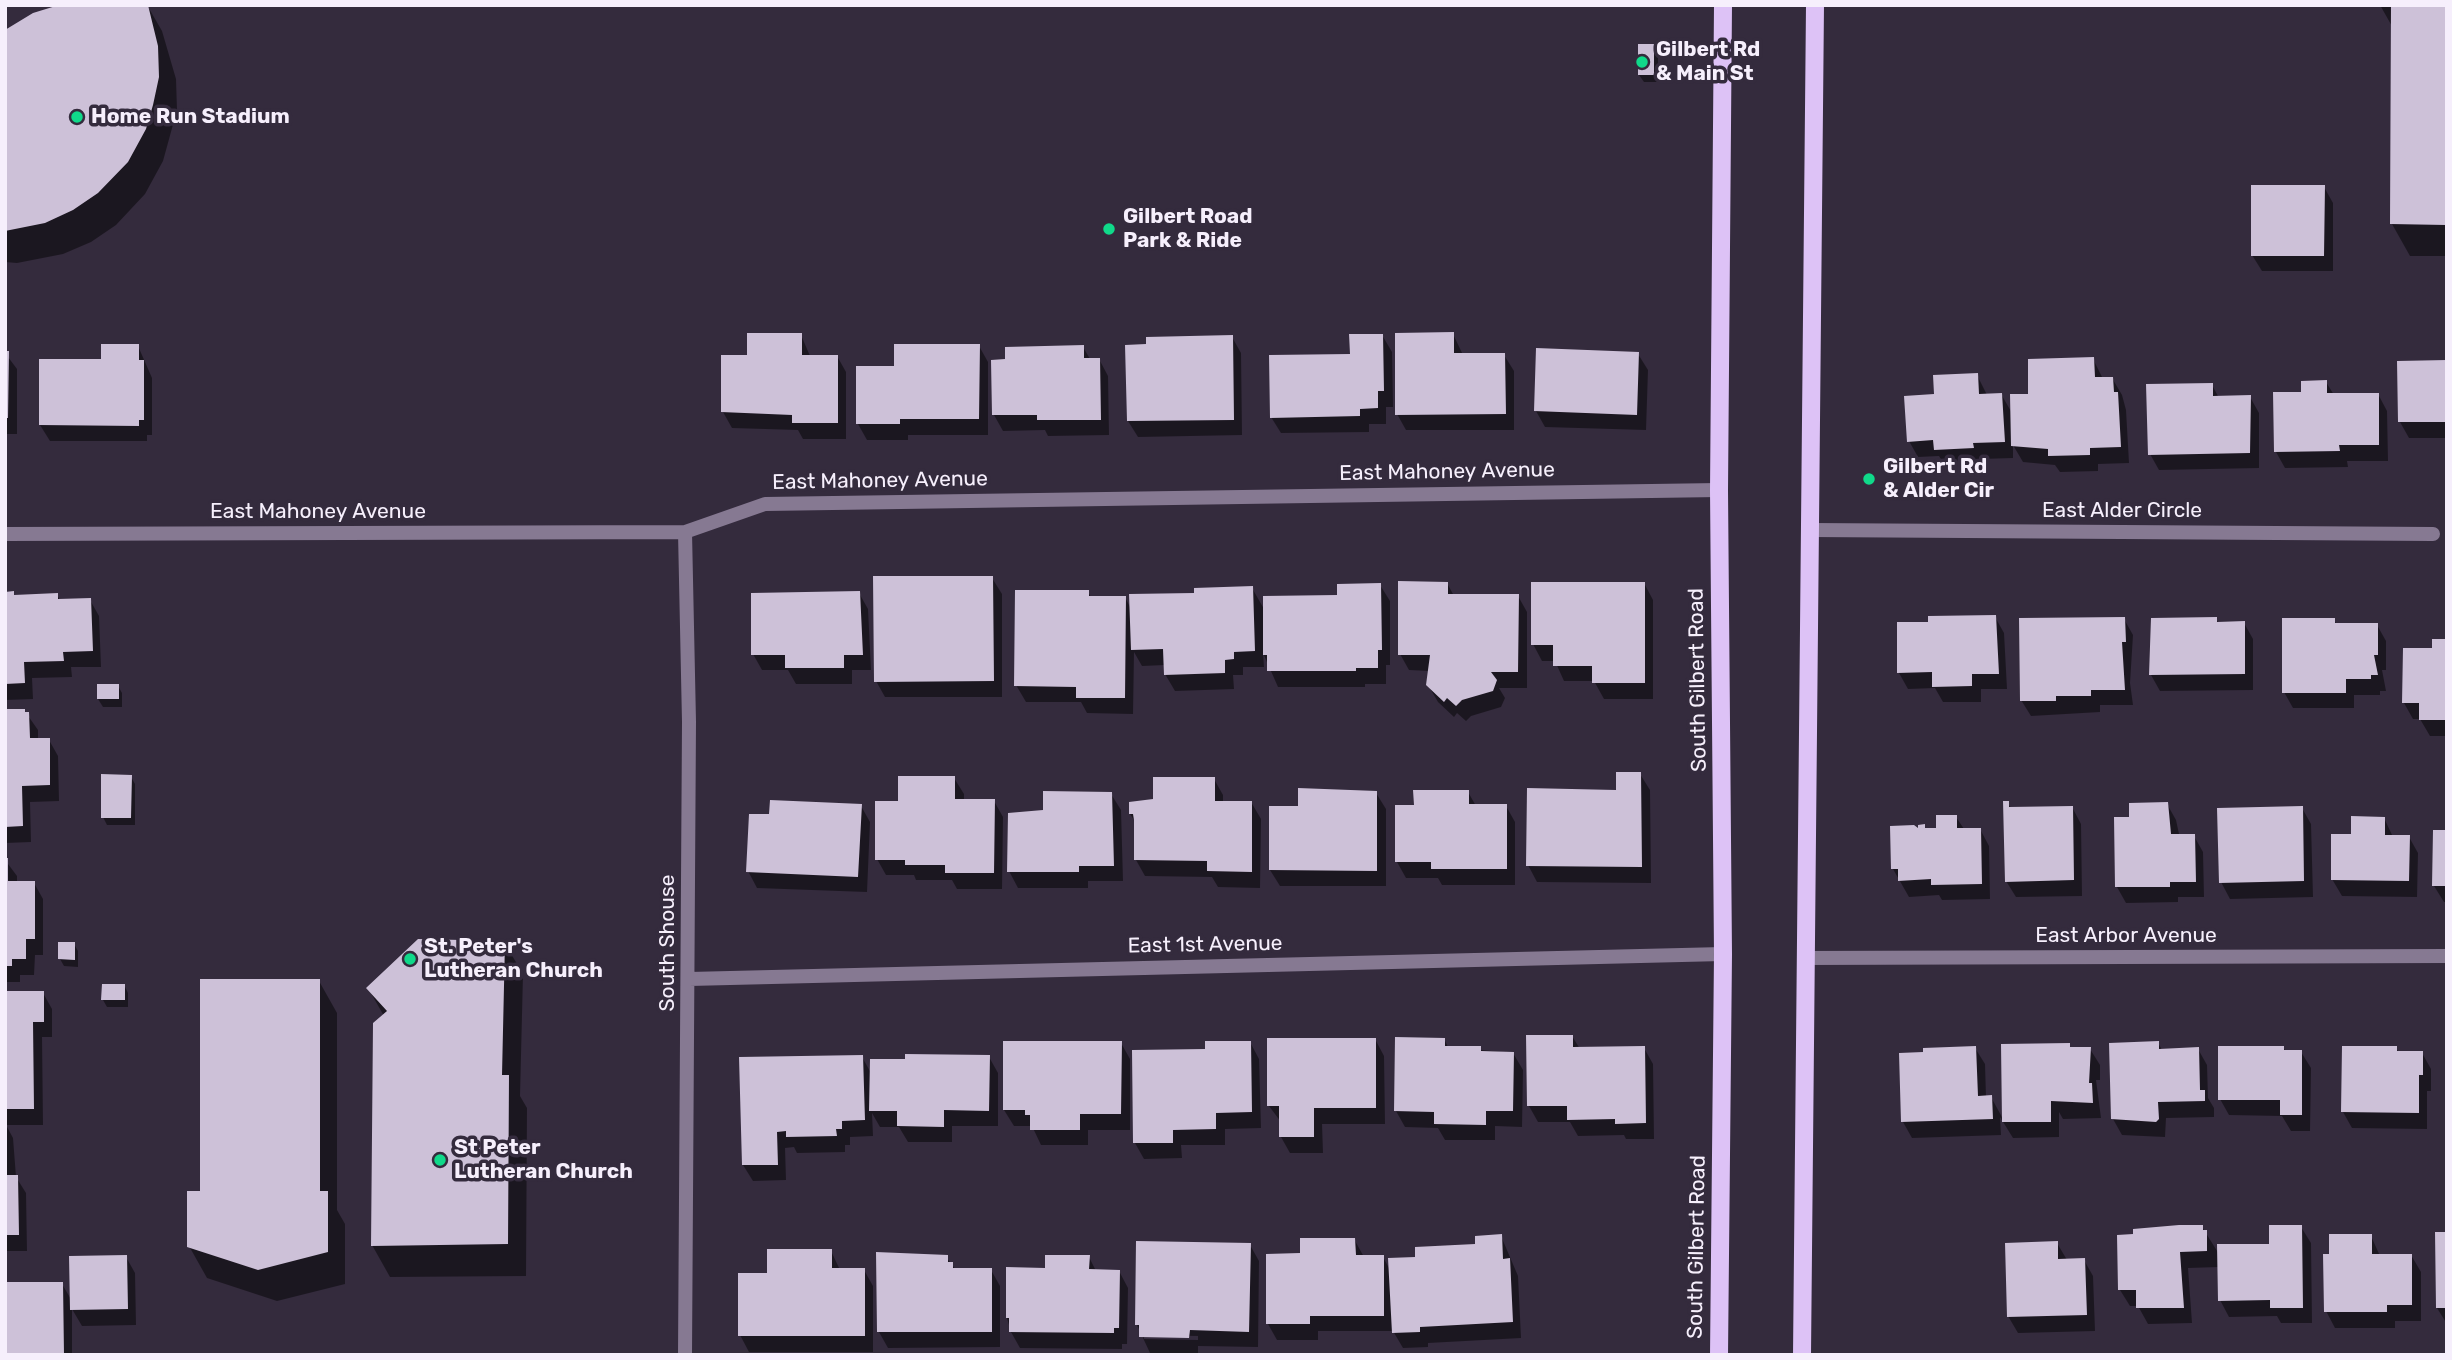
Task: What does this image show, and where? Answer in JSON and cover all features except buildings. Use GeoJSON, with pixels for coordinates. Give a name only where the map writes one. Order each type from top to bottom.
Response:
{"type":"FeatureCollection","features":[{"type":"Feature","properties":{"kind":"main road","name":"South Gilbert Road"},"geometry":{"type":"LineString","coordinates":[[1719,1355],[1723,954],[1718,489],[1723,5]]}},
{"type":"Feature","properties":{"kind":"main road"},"geometry":{"type":"LineString","coordinates":[[1802,1355],[1815,5]]}},
{"type":"Feature","properties":{"kind":"street","name":"East Mahoney Avenue"},"geometry":{"type":"LineString","coordinates":[[5,534],[685,532],[765,504],[1718,489]]}},
{"type":"Feature","properties":{"kind":"street","name":"East Alder Circle"},"geometry":{"type":"LineString","coordinates":[[1810,530],[2433,534]]}},
{"type":"Feature","properties":{"kind":"street","name":"South Shouse"},"geometry":{"type":"LineString","coordinates":[[685,532],[689,979],[685,1355]]}},
{"type":"Feature","properties":{"kind":"street","name":"East 1st Avenue"},"geometry":{"type":"LineString","coordinates":[[689,979],[1723,954]]}},
{"type":"Feature","properties":{"kind":"street","name":"East Arbor Avenue"},"geometry":{"type":"LineString","coordinates":[[1804,958],[2447,956]]}},
{"type":"Feature","properties":{"kind":"place","name":"Gilbert Rd & Main St"},"geometry":{"type":"Point","coordinates":[1642,62]}},
{"type":"Feature","properties":{"kind":"place","name":"Home Run Stadium"},"geometry":{"type":"Point","coordinates":[77,117]}},
{"type":"Feature","properties":{"kind":"place","name":"Gilbert Road Park & Ride"},"geometry":{"type":"Point","coordinates":[1109,229]}},
{"type":"Feature","properties":{"kind":"place","name":"Gilbert Rd & Alder Cir"},"geometry":{"type":"Point","coordinates":[1869,479]}},
{"type":"Feature","properties":{"kind":"place","name":"St. Peter's Lutheran Church"},"geometry":{"type":"Point","coordinates":[410,959]}},
{"type":"Feature","properties":{"kind":"place","name":"St Peter Lutheran Church"},"geometry":{"type":"Point","coordinates":[440,1160]}}]}
